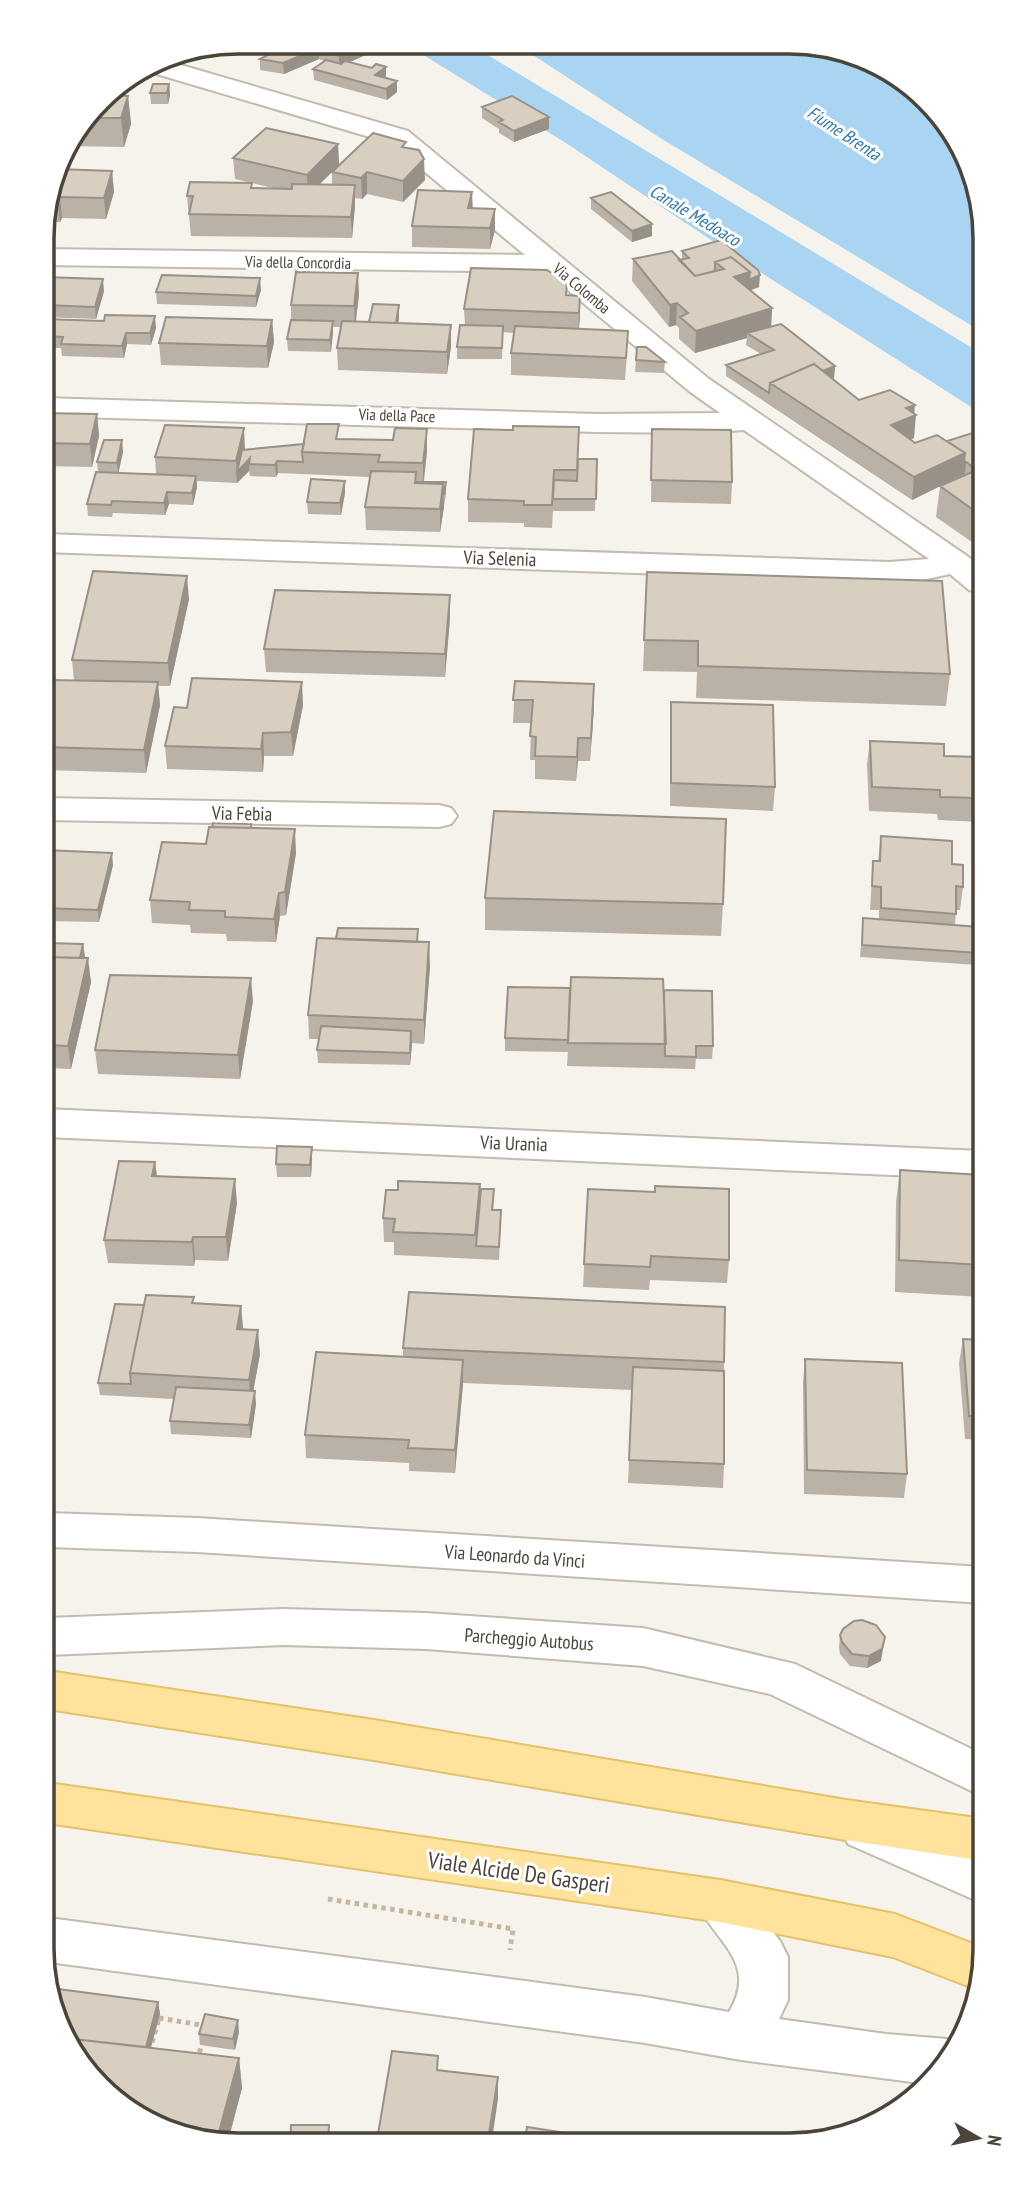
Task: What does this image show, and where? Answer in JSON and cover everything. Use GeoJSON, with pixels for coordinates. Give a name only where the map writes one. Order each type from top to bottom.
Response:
{"type":"FeatureCollection","features":[{"type":"Feature","properties":{"kind":"main road"},"geometry":{"type":"LineString","coordinates":[[54,1691],[374,1740],[846,1820],[972,1838]]}},
{"type":"Feature","properties":{"kind":"main road","name":"Viale Alcide De Gasperi"},"geometry":{"type":"LineString","coordinates":[[54,1804],[720,1901],[895,1936],[972,1966]]}},
{"type":"Feature","properties":{"kind":"street","name":"Via Colomba"},"geometry":{"type":"LineString","coordinates":[[167,68],[399,137],[699,385],[968,573]]}},
{"type":"Feature","properties":{"kind":"street","name":"Via della Concordia"},"geometry":{"type":"LineString","coordinates":[[55,257],[552,264]]}},
{"type":"Feature","properties":{"kind":"street","name":"Via della Pace"},"geometry":{"type":"LineString","coordinates":[[55,407],[407,415],[597,423],[702,424],[751,420]]}},
{"type":"Feature","properties":{"kind":"street","name":"Via Selenia"},"geometry":{"type":"LineString","coordinates":[[55,553],[968,573]]}},
{"type":"Feature","properties":{"kind":"street","name":"Via Febia"},"geometry":{"type":"LineString","coordinates":[[55,809],[439,816]]}},
{"type":"Feature","properties":{"kind":"street","name":"Via Urania"},"geometry":{"type":"LineString","coordinates":[[54,1123],[972,1165]]}},
{"type":"Feature","properties":{"kind":"street","name":"Via Leonardo da Vinci"},"geometry":{"type":"LineString","coordinates":[[54,1530],[197,1535],[972,1584]]}},
{"type":"Feature","properties":{"kind":"street","name":"Parcheggio Autobus"},"geometry":{"type":"LineString","coordinates":[[54,1637],[283,1627],[426,1631],[643,1647],[779,1677],[972,1769]]}},
{"type":"Feature","properties":{"kind":"street"},"geometry":{"type":"LineString","coordinates":[[846,1820],[972,1878]]}},
{"type":"Feature","properties":{"kind":"street"},"geometry":{"type":"LineString","coordinates":[[720,1901],[763,1957],[763,2000],[741,2038]]}},
{"type":"Feature","properties":{"kind":"street"},"geometry":{"type":"LineString","coordinates":[[54,1941],[645,2020],[741,2038],[934,2061]]}},
{"type":"Feature","properties":{"kind":"path"},"geometry":{"type":"LineString","coordinates":[[321,1898],[513,1929],[502,2001]]}},
{"type":"Feature","properties":{"kind":"path"},"geometry":{"type":"LineString","coordinates":[[159,2018],[206,2026],[195,2065],[148,2057],[159,2018]]}},
{"type":"Feature","properties":{"kind":"water","name":"Canale Medoaco"},"geometry":{"type":"Polygon","coordinates":[[[422,54],[486,54],[973,348],[973,408],[738,258],[569,145],[422,54]]]}},
{"type":"Feature","properties":{"kind":"water","name":"Fiume Brenta"},"geometry":{"type":"Polygon","coordinates":[[[531,54],[813,56],[848,64],[891,85],[935,126],[959,168],[971,214],[973,326],[662,139],[531,54]]]}},
{"type":"Feature","properties":{"kind":"building"},"geometry":{"type":"Polygon","coordinates":[[[270,54],[305,54],[283,63],[260,59],[270,54]]]}},
{"type":"Feature","properties":{"kind":"building"},"geometry":{"type":"Polygon","coordinates":[[[326,60],[341,64],[345,61],[372,68],[376,64],[386,67],[375,75],[397,81],[386,89],[313,69],[326,60]]]}},
{"type":"Feature","properties":{"kind":"building"},"geometry":{"type":"Polygon","coordinates":[[[153,84],[169,84],[167,93],[150,93],[153,84]]]}},
{"type":"Feature","properties":{"kind":"building"},"geometry":{"type":"Polygon","coordinates":[[[122,96],[128,96],[121,118],[99,118],[122,96]]]}},
{"type":"Feature","properties":{"kind":"building"},"geometry":{"type":"Polygon","coordinates":[[[512,96],[549,117],[514,131],[499,122],[503,120],[482,107],[512,96]]]}},
{"type":"Feature","properties":{"kind":"building"},"geometry":{"type":"Polygon","coordinates":[[[266,128],[338,144],[307,175],[233,158],[266,128]]]}},
{"type":"Feature","properties":{"kind":"building"},"geometry":{"type":"Polygon","coordinates":[[[373,133],[406,142],[402,147],[419,150],[424,159],[403,181],[367,172],[361,178],[332,172],[373,133]]]}},
{"type":"Feature","properties":{"kind":"building"},"geometry":{"type":"Polygon","coordinates":[[[67,169],[112,171],[104,198],[60,197],[59,200],[67,169]]]}},
{"type":"Feature","properties":{"kind":"building"},"geometry":{"type":"Polygon","coordinates":[[[190,182],[252,183],[251,188],[292,189],[292,184],[355,185],[351,217],[189,214],[193,196],[187,196],[190,182]]]}},
{"type":"Feature","properties":{"kind":"building"},"geometry":{"type":"Polygon","coordinates":[[[418,190],[472,192],[468,208],[495,209],[490,228],[412,226],[418,190]]]}},
{"type":"Feature","properties":{"kind":"building"},"geometry":{"type":"Polygon","coordinates":[[[611,192],[652,224],[632,231],[591,198],[611,192]]]}},
{"type":"Feature","properties":{"kind":"building"},"geometry":{"type":"Polygon","coordinates":[[[721,240],[758,270],[760,275],[749,280],[750,272],[731,257],[715,262],[715,271],[695,276],[679,260],[689,258],[682,251],[721,240]]]}},
{"type":"Feature","properties":{"kind":"building"},"geometry":{"type":"Polygon","coordinates":[[[672,251],[695,276],[724,269],[715,262],[731,257],[750,272],[734,277],[772,308],[696,331],[680,317],[688,313],[677,303],[670,305],[633,259],[672,251]]]}},
{"type":"Feature","properties":{"kind":"building"},"geometry":{"type":"Polygon","coordinates":[[[471,268],[547,270],[567,283],[566,295],[580,296],[579,313],[464,309],[471,268]]]}},
{"type":"Feature","properties":{"kind":"building"},"geometry":{"type":"Polygon","coordinates":[[[296,272],[358,273],[354,306],[291,305],[296,272]]]}},
{"type":"Feature","properties":{"kind":"building"},"geometry":{"type":"Polygon","coordinates":[[[162,275],[260,278],[256,296],[156,292],[162,275]]]}},
{"type":"Feature","properties":{"kind":"building"},"geometry":{"type":"Polygon","coordinates":[[[55,277],[103,279],[95,307],[55,305],[55,277]]]}},
{"type":"Feature","properties":{"kind":"building"},"geometry":{"type":"Polygon","coordinates":[[[373,304],[399,305],[396,323],[369,322],[373,304]]]}},
{"type":"Feature","properties":{"kind":"building"},"geometry":{"type":"Polygon","coordinates":[[[105,315],[155,316],[150,333],[126,333],[122,346],[61,344],[63,337],[55,337],[55,319],[104,321],[105,315]]]}},
{"type":"Feature","properties":{"kind":"building"},"geometry":{"type":"Polygon","coordinates":[[[166,317],[272,320],[267,346],[159,343],[166,317]]]}},
{"type":"Feature","properties":{"kind":"building"},"geometry":{"type":"Polygon","coordinates":[[[291,320],[333,321],[330,340],[287,339],[291,320]]]}},
{"type":"Feature","properties":{"kind":"building"},"geometry":{"type":"Polygon","coordinates":[[[342,321],[451,325],[447,352],[337,348],[342,321]]]}},
{"type":"Feature","properties":{"kind":"building"},"geometry":{"type":"Polygon","coordinates":[[[781,324],[835,366],[823,371],[814,364],[770,383],[769,393],[726,365],[774,350],[747,333],[781,324]]]}},
{"type":"Feature","properties":{"kind":"building"},"geometry":{"type":"Polygon","coordinates":[[[460,325],[503,326],[502,348],[457,347],[460,325]]]}},
{"type":"Feature","properties":{"kind":"building"},"geometry":{"type":"Polygon","coordinates":[[[515,326],[628,331],[626,358],[511,353],[515,326]]]}},
{"type":"Feature","properties":{"kind":"building"},"geometry":{"type":"Polygon","coordinates":[[[637,347],[646,347],[665,362],[636,360],[637,347]]]}},
{"type":"Feature","properties":{"kind":"building"},"geometry":{"type":"Polygon","coordinates":[[[814,364],[859,400],[890,390],[915,405],[906,408],[916,415],[891,425],[915,443],[937,435],[965,453],[914,477],[770,383],[814,364]]]}},
{"type":"Feature","properties":{"kind":"building"},"geometry":{"type":"Polygon","coordinates":[[[55,413],[97,414],[90,444],[55,443],[55,413]]]}},
{"type":"Feature","properties":{"kind":"building"},"geometry":{"type":"Polygon","coordinates":[[[307,424],[339,424],[336,439],[393,440],[395,428],[427,429],[423,463],[378,462],[380,455],[302,452],[307,424]]]}},
{"type":"Feature","properties":{"kind":"building"},"geometry":{"type":"Polygon","coordinates":[[[165,425],[244,428],[236,461],[155,457],[165,425]]]}},
{"type":"Feature","properties":{"kind":"building"},"geometry":{"type":"Polygon","coordinates":[[[513,426],[579,427],[577,470],[554,470],[552,505],[468,499],[474,429],[513,430],[513,426]]]}},
{"type":"Feature","properties":{"kind":"building"},"geometry":{"type":"Polygon","coordinates":[[[652,429],[731,430],[732,482],[651,480],[652,429]]]}},
{"type":"Feature","properties":{"kind":"building"},"geometry":{"type":"Polygon","coordinates":[[[973,433],[973,467],[964,463],[965,453],[947,441],[973,433]]]}},
{"type":"Feature","properties":{"kind":"building"},"geometry":{"type":"Polygon","coordinates":[[[104,440],[122,440],[117,463],[97,462],[104,440]]]}},
{"type":"Feature","properties":{"kind":"building"},"geometry":{"type":"Polygon","coordinates":[[[304,444],[303,462],[249,464],[250,458],[237,472],[242,450],[304,444]]]}},
{"type":"Feature","properties":{"kind":"building"},"geometry":{"type":"Polygon","coordinates":[[[578,459],[597,459],[596,499],[553,499],[554,480],[577,481],[578,459]]]}},
{"type":"Feature","properties":{"kind":"building"},"geometry":{"type":"Polygon","coordinates":[[[371,471],[416,472],[415,483],[443,484],[440,509],[365,507],[371,471]]]}},
{"type":"Feature","properties":{"kind":"building"},"geometry":{"type":"Polygon","coordinates":[[[96,472],[196,476],[192,493],[167,492],[164,503],[112,501],[111,505],[87,504],[96,472]]]}},
{"type":"Feature","properties":{"kind":"building"},"geometry":{"type":"Polygon","coordinates":[[[973,472],[973,510],[940,486],[973,472]]]}},
{"type":"Feature","properties":{"kind":"building"},"geometry":{"type":"Polygon","coordinates":[[[311,479],[345,481],[340,503],[307,502],[311,479]]]}},
{"type":"Feature","properties":{"kind":"building"},"geometry":{"type":"Polygon","coordinates":[[[417,482],[446,482],[444,495],[443,484],[417,482]]]}},
{"type":"Feature","properties":{"kind":"building"},"geometry":{"type":"Polygon","coordinates":[[[93,571],[187,576],[168,663],[72,660],[93,571]]]}},
{"type":"Feature","properties":{"kind":"building"},"geometry":{"type":"Polygon","coordinates":[[[647,572],[942,581],[950,674],[698,666],[698,641],[644,640],[647,572]]]}},
{"type":"Feature","properties":{"kind":"building"},"geometry":{"type":"Polygon","coordinates":[[[275,590],[450,595],[445,654],[264,649],[275,590]]]}},
{"type":"Feature","properties":{"kind":"building"},"geometry":{"type":"Polygon","coordinates":[[[192,678],[302,682],[291,732],[263,733],[261,749],[165,746],[174,707],[187,708],[192,678]]]}},
{"type":"Feature","properties":{"kind":"building"},"geometry":{"type":"Polygon","coordinates":[[[55,680],[158,682],[144,750],[55,747],[55,680]]]}},
{"type":"Feature","properties":{"kind":"building"},"geometry":{"type":"Polygon","coordinates":[[[515,681],[594,684],[591,738],[578,738],[577,757],[535,756],[536,737],[530,736],[533,700],[513,700],[515,681]]]}},
{"type":"Feature","properties":{"kind":"building"},"geometry":{"type":"Polygon","coordinates":[[[671,702],[773,705],[775,787],[671,783],[671,702]]]}},
{"type":"Feature","properties":{"kind":"building"},"geometry":{"type":"Polygon","coordinates":[[[870,741],[944,744],[944,756],[973,757],[973,798],[940,797],[940,790],[872,787],[870,741]]]}},
{"type":"Feature","properties":{"kind":"building"},"geometry":{"type":"Polygon","coordinates":[[[494,811],[726,819],[723,904],[485,898],[494,811]]]}},
{"type":"Feature","properties":{"kind":"building"},"geometry":{"type":"Polygon","coordinates":[[[213,823],[251,824],[251,828],[212,827],[213,823]]]}},
{"type":"Feature","properties":{"kind":"building"},"geometry":{"type":"Polygon","coordinates":[[[209,827],[295,829],[285,892],[279,893],[274,919],[225,917],[225,911],[189,910],[190,902],[150,900],[162,842],[206,844],[209,827]]]}},
{"type":"Feature","properties":{"kind":"building"},"geometry":{"type":"Polygon","coordinates":[[[881,836],[952,841],[952,864],[963,865],[963,887],[956,886],[956,914],[881,908],[881,887],[872,886],[873,861],[880,861],[881,836]]]}},
{"type":"Feature","properties":{"kind":"building"},"geometry":{"type":"Polygon","coordinates":[[[55,850],[112,853],[98,910],[55,908],[55,850]]]}},
{"type":"Feature","properties":{"kind":"building"},"geometry":{"type":"Polygon","coordinates":[[[863,918],[973,927],[973,953],[862,945],[863,918]]]}},
{"type":"Feature","properties":{"kind":"building"},"geometry":{"type":"Polygon","coordinates":[[[338,928],[418,929],[417,942],[336,939],[338,928]]]}},
{"type":"Feature","properties":{"kind":"building"},"geometry":{"type":"Polygon","coordinates":[[[317,938],[429,942],[424,1020],[308,1015],[317,938]]]}},
{"type":"Feature","properties":{"kind":"building"},"geometry":{"type":"Polygon","coordinates":[[[55,943],[83,944],[80,958],[55,957],[55,943]]]}},
{"type":"Feature","properties":{"kind":"building"},"geometry":{"type":"Polygon","coordinates":[[[55,957],[88,958],[68,1046],[55,1045],[55,957]]]}},
{"type":"Feature","properties":{"kind":"building"},"geometry":{"type":"Polygon","coordinates":[[[110,975],[251,978],[238,1055],[95,1050],[110,975]]]}},
{"type":"Feature","properties":{"kind":"building"},"geometry":{"type":"Polygon","coordinates":[[[571,977],[663,979],[666,1044],[568,1043],[571,977]]]}},
{"type":"Feature","properties":{"kind":"building"},"geometry":{"type":"Polygon","coordinates":[[[508,987],[570,988],[568,1040],[505,1038],[508,987]]]}},
{"type":"Feature","properties":{"kind":"building"},"geometry":{"type":"Polygon","coordinates":[[[664,990],[712,991],[713,1046],[696,1046],[696,1057],[665,1056],[664,990]]]}},
{"type":"Feature","properties":{"kind":"building"},"geometry":{"type":"Polygon","coordinates":[[[321,1026],[411,1031],[410,1053],[317,1050],[321,1026]]]}},
{"type":"Feature","properties":{"kind":"building"},"geometry":{"type":"Polygon","coordinates":[[[277,1146],[312,1147],[310,1165],[276,1164],[277,1146]]]}},
{"type":"Feature","properties":{"kind":"building"},"geometry":{"type":"Polygon","coordinates":[[[119,1161],[155,1162],[152,1176],[235,1179],[226,1237],[193,1237],[192,1242],[104,1240],[119,1161]]]}},
{"type":"Feature","properties":{"kind":"building"},"geometry":{"type":"Polygon","coordinates":[[[900,1170],[972,1174],[972,1264],[899,1260],[900,1170]]]}},
{"type":"Feature","properties":{"kind":"building"},"geometry":{"type":"Polygon","coordinates":[[[398,1181],[480,1184],[475,1235],[393,1232],[395,1219],[383,1218],[386,1190],[398,1190],[398,1181]]]}},
{"type":"Feature","properties":{"kind":"building"},"geometry":{"type":"Polygon","coordinates":[[[655,1186],[729,1189],[729,1260],[651,1256],[650,1267],[584,1264],[588,1189],[655,1192],[655,1186]]]}},
{"type":"Feature","properties":{"kind":"building"},"geometry":{"type":"Polygon","coordinates":[[[481,1189],[494,1189],[492,1210],[501,1210],[499,1247],[476,1246],[481,1189]]]}},
{"type":"Feature","properties":{"kind":"building"},"geometry":{"type":"Polygon","coordinates":[[[409,1292],[725,1307],[724,1362],[403,1348],[409,1292]]]}},
{"type":"Feature","properties":{"kind":"building"},"geometry":{"type":"Polygon","coordinates":[[[146,1295],[194,1297],[192,1303],[241,1306],[237,1329],[258,1330],[249,1380],[130,1373],[146,1295]]]}},
{"type":"Feature","properties":{"kind":"building"},"geometry":{"type":"Polygon","coordinates":[[[115,1304],[144,1305],[130,1373],[131,1384],[98,1383],[115,1304]]]}},
{"type":"Feature","properties":{"kind":"building"},"geometry":{"type":"Polygon","coordinates":[[[963,1339],[972,1339],[972,1416],[969,1416],[963,1339]]]}},
{"type":"Feature","properties":{"kind":"building"},"geometry":{"type":"Polygon","coordinates":[[[316,1352],[463,1360],[455,1450],[408,1448],[409,1440],[305,1435],[316,1352]]]}},
{"type":"Feature","properties":{"kind":"building"},"geometry":{"type":"Polygon","coordinates":[[[805,1359],[902,1363],[907,1474],[807,1470],[805,1359]]]}},
{"type":"Feature","properties":{"kind":"building"},"geometry":{"type":"Polygon","coordinates":[[[633,1367],[724,1371],[724,1464],[629,1460],[633,1367]]]}},
{"type":"Feature","properties":{"kind":"building"},"geometry":{"type":"Polygon","coordinates":[[[176,1387],[255,1391],[249,1425],[170,1421],[176,1387]]]}},
{"type":"Feature","properties":{"kind":"building"},"geometry":{"type":"Polygon","coordinates":[[[862,1620],[876,1625],[885,1637],[882,1649],[869,1656],[852,1654],[840,1635],[843,1629],[854,1621],[862,1620]]]}},
{"type":"Feature","properties":{"kind":"building"},"geometry":{"type":"Polygon","coordinates":[[[59,1989],[158,2002],[146,2047],[78,2040],[68,2019],[59,1989]]]}},
{"type":"Feature","properties":{"kind":"building"},"geometry":{"type":"Polygon","coordinates":[[[205,2014],[238,2020],[233,2039],[199,2034],[205,2014]]]}},
{"type":"Feature","properties":{"kind":"building"},"geometry":{"type":"Polygon","coordinates":[[[78,2040],[239,2058],[219,2131],[214,2131],[179,2123],[136,2102],[100,2070],[78,2040]]]}},
{"type":"Feature","properties":{"kind":"building"},"geometry":{"type":"Polygon","coordinates":[[[392,2051],[438,2056],[437,2070],[498,2077],[489,2133],[378,2133],[392,2051]]]}},
{"type":"Feature","properties":{"kind":"building"},"geometry":{"type":"Polygon","coordinates":[[[291,2125],[329,2125],[328,2133],[290,2133],[291,2125]]]}},
{"type":"Feature","properties":{"kind":"building"},"geometry":{"type":"Polygon","coordinates":[[[527,2127],[567,2133],[526,2133],[527,2127]]]}}]}
